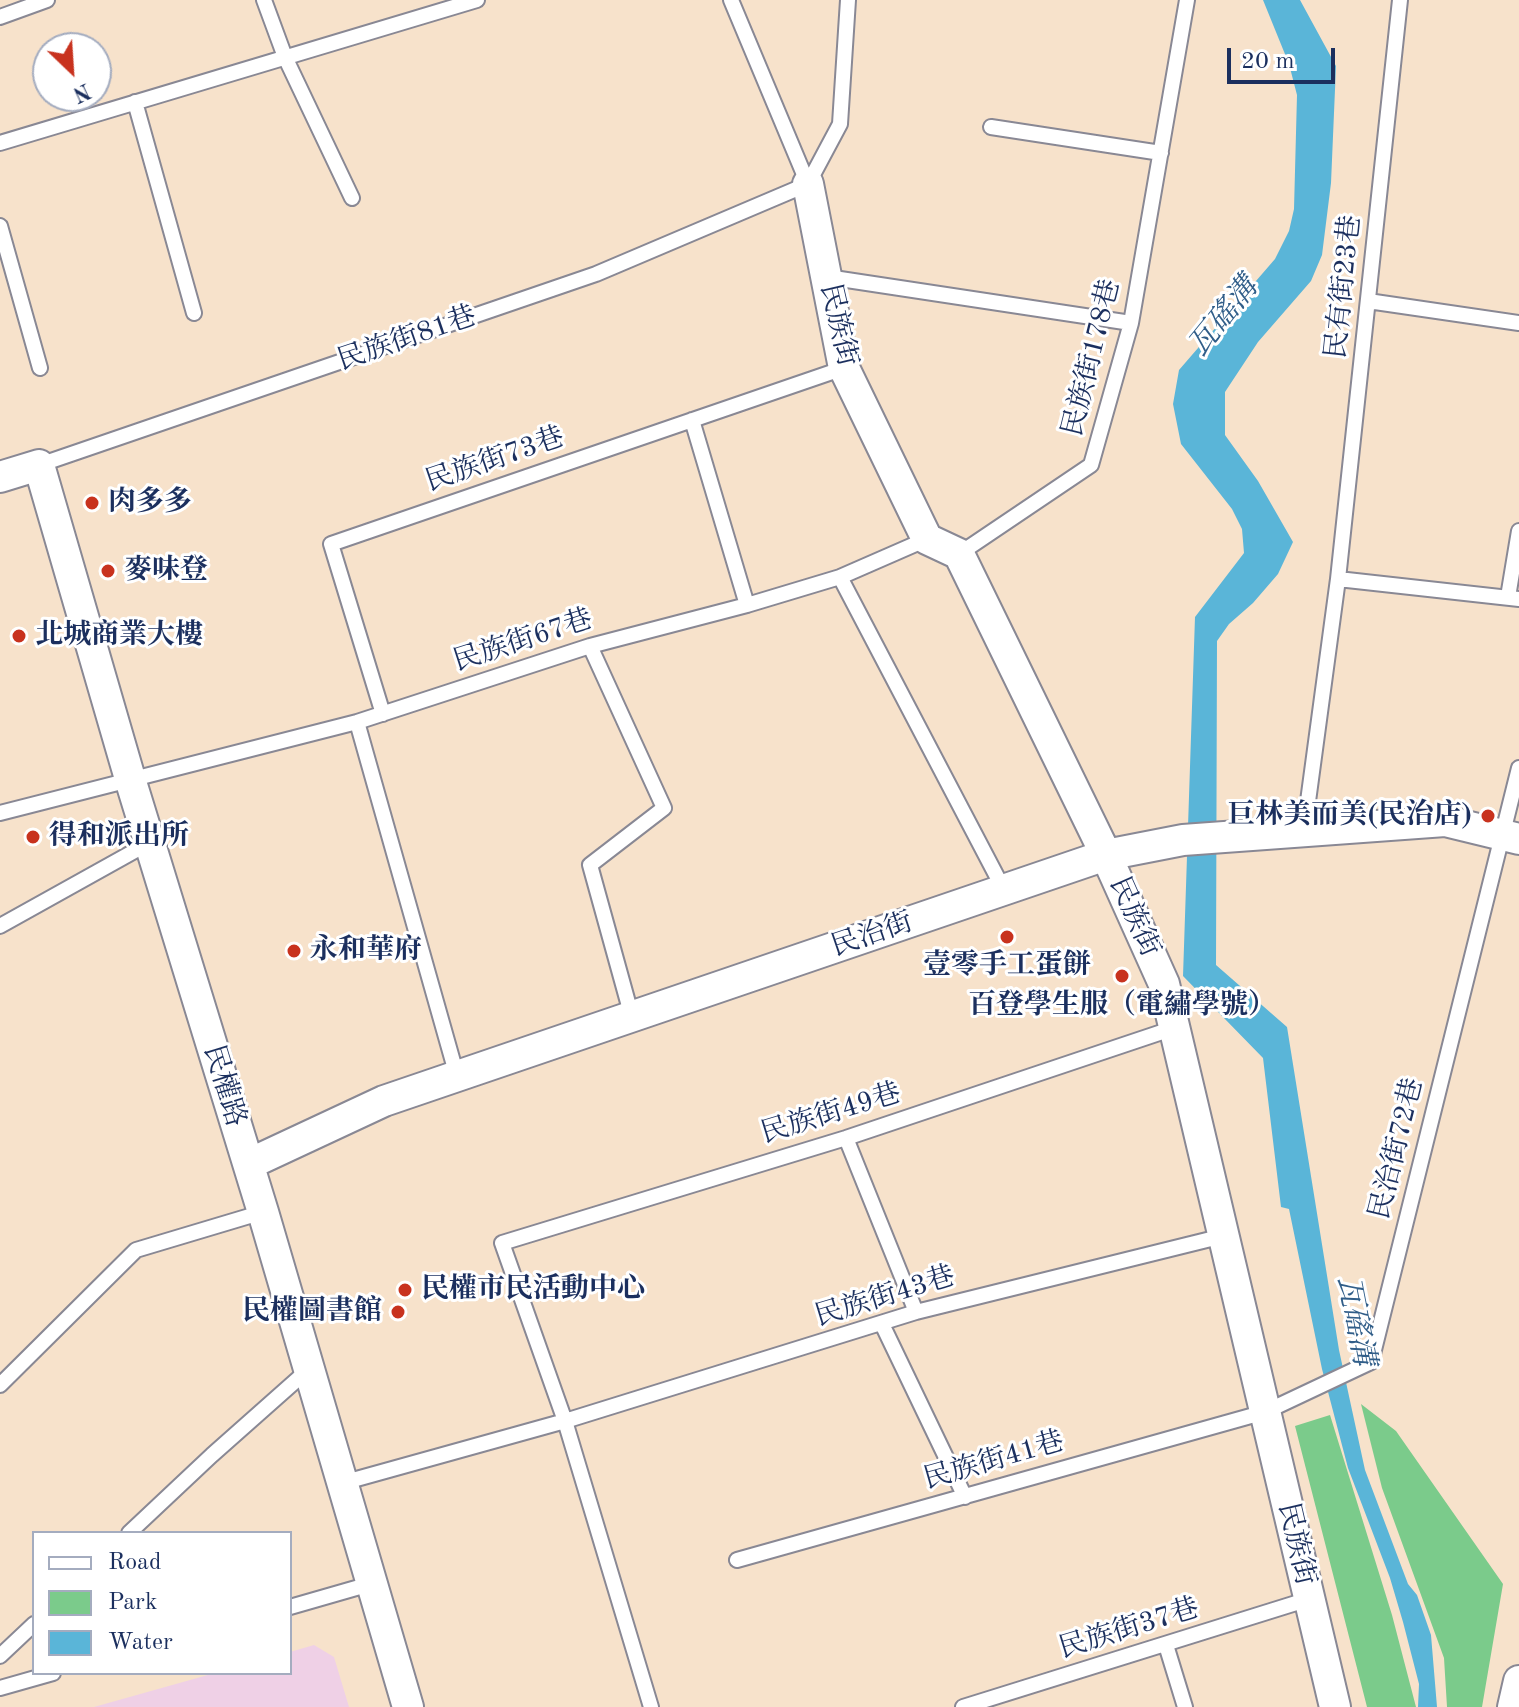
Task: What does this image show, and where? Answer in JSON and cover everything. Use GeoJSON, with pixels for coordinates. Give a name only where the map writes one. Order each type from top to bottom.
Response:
{"type":"FeatureCollection","features":[{"type":"Feature","properties":{"kind":"street","name":"民族街"},"geometry":{"type":"LineString","coordinates":[[808,184],[844,368],[927,539]]}},
{"type":"Feature","properties":{"kind":"street","name":"民族街81巷"},"geometry":{"type":"LineString","coordinates":[[0,477],[39,465]]}},
{"type":"Feature","properties":{"kind":"street","name":"民權路"},"geometry":{"type":"LineString","coordinates":[[39,465],[408,1707]]}},
{"type":"Feature","properties":{"kind":"street"},"geometry":{"type":"LineString","coordinates":[[927,539],[959,554]]}},
{"type":"Feature","properties":{"kind":"street","name":"民族街"},"geometry":{"type":"LineString","coordinates":[[959,554],[1106,855],[1164,984],[1335,1707]]}},
{"type":"Feature","properties":{"kind":"street","name":"民治街"},"geometry":{"type":"LineString","coordinates":[[249,1164],[384,1101],[1106,855],[1183,840],[1445,821],[1510,836]]}},
{"type":"Feature","properties":{"kind":"street"},"geometry":{"type":"LineString","coordinates":[[1513,1707],[1519,1681]]}},
{"type":"Feature","properties":{"kind":"lane"},"geometry":{"type":"LineString","coordinates":[[0,17],[47,0]]}},
{"type":"Feature","properties":{"kind":"lane"},"geometry":{"type":"LineString","coordinates":[[264,0],[285,57],[352,198]]}},
{"type":"Feature","properties":{"kind":"lane"},"geometry":{"type":"LineString","coordinates":[[0,143],[477,0]]}},
{"type":"Feature","properties":{"kind":"lane"},"geometry":{"type":"LineString","coordinates":[[731,0],[808,184]]}},
{"type":"Feature","properties":{"kind":"lane"},"geometry":{"type":"LineString","coordinates":[[808,184],[840,124],[848,0]]}},
{"type":"Feature","properties":{"kind":"lane","name":"民族街178巷"},"geometry":{"type":"LineString","coordinates":[[959,554],[1091,465],[1131,323],[1187,0]]}},
{"type":"Feature","properties":{"kind":"lane","name":"民有街23巷"},"geometry":{"type":"LineString","coordinates":[[1304,831],[1338,579],[1400,0]]}},
{"type":"Feature","properties":{"kind":"lane"},"geometry":{"type":"LineString","coordinates":[[135,102],[194,313]]}},
{"type":"Feature","properties":{"kind":"lane"},"geometry":{"type":"LineString","coordinates":[[991,127],[1161,153]]}},
{"type":"Feature","properties":{"kind":"lane","name":"民族街81巷"},"geometry":{"type":"LineString","coordinates":[[39,465],[596,274],[808,184]]}},
{"type":"Feature","properties":{"kind":"lane"},"geometry":{"type":"LineString","coordinates":[[0,226],[40,368]]}},
{"type":"Feature","properties":{"kind":"lane"},"geometry":{"type":"LineString","coordinates":[[827,277],[1131,323]]}},
{"type":"Feature","properties":{"kind":"lane"},"geometry":{"type":"LineString","coordinates":[[1368,301],[1519,323]]}},
{"type":"Feature","properties":{"kind":"lane","name":"民族街73巷"},"geometry":{"type":"LineString","coordinates":[[383,714],[331,544],[844,368]]}},
{"type":"Feature","properties":{"kind":"lane"},"geometry":{"type":"LineString","coordinates":[[692,420],[747,605]]}},
{"type":"Feature","properties":{"kind":"lane"},"geometry":{"type":"LineString","coordinates":[[1338,579],[1513,598],[1519,531]]}},
{"type":"Feature","properties":{"kind":"lane","name":"民族街67巷"},"geometry":{"type":"LineString","coordinates":[[0,813],[357,722],[590,646],[840,577],[927,539]]}},
{"type":"Feature","properties":{"kind":"lane"},"geometry":{"type":"LineString","coordinates":[[840,577],[1004,890]]}},
{"type":"Feature","properties":{"kind":"lane"},"geometry":{"type":"LineString","coordinates":[[590,646],[664,808],[590,865],[632,1017]]}},
{"type":"Feature","properties":{"kind":"lane"},"geometry":{"type":"LineString","coordinates":[[357,722],[457,1076]]}},
{"type":"Feature","properties":{"kind":"lane","name":"民治街72巷"},"geometry":{"type":"LineString","coordinates":[[1265,1412],[1371,1362],[1510,836],[1519,768]]}},
{"type":"Feature","properties":{"kind":"lane"},"geometry":{"type":"LineString","coordinates":[[0,926],[149,843]]}},
{"type":"Feature","properties":{"kind":"lane","name":"民族街49巷"},"geometry":{"type":"LineString","coordinates":[[565,1421],[502,1243],[846,1138],[1174,1028]]}},
{"type":"Feature","properties":{"kind":"lane"},"geometry":{"type":"LineString","coordinates":[[846,1138],[916,1312]]}},
{"type":"Feature","properties":{"kind":"lane"},"geometry":{"type":"LineString","coordinates":[[0,1385],[136,1250],[263,1212]]}},
{"type":"Feature","properties":{"kind":"lane","name":"民族街43巷"},"geometry":{"type":"LineString","coordinates":[[342,1483],[565,1421],[916,1312],[1223,1236]]}},
{"type":"Feature","properties":{"kind":"lane"},"geometry":{"type":"LineString","coordinates":[[882,1324],[965,1497]]}},
{"type":"Feature","properties":{"kind":"lane"},"geometry":{"type":"LineString","coordinates":[[131,1531],[309,1369]]}},
{"type":"Feature","properties":{"kind":"lane","name":"民族街41巷"},"geometry":{"type":"LineString","coordinates":[[737,1560],[1265,1412]]}},
{"type":"Feature","properties":{"kind":"lane"},"geometry":{"type":"LineString","coordinates":[[565,1421],[651,1707]]}},
{"type":"Feature","properties":{"kind":"lane"},"geometry":{"type":"LineString","coordinates":[[292,1606],[370,1584]]}},
{"type":"Feature","properties":{"kind":"lane","name":"民族街37巷"},"geometry":{"type":"LineString","coordinates":[[963,1707],[1309,1599]]}},
{"type":"Feature","properties":{"kind":"lane"},"geometry":{"type":"LineString","coordinates":[[0,1656],[32,1626]]}},
{"type":"Feature","properties":{"kind":"lane"},"geometry":{"type":"LineString","coordinates":[[1166,1645],[1185,1707]]}},
{"type":"Feature","properties":{"kind":"lane"},"geometry":{"type":"LineString","coordinates":[[0,1688],[46,1675]]}},
{"type":"Feature","properties":{"kind":"shaded area"},"geometry":{"type":"Polygon","coordinates":[[[314,1645],[334,1657],[349,1707],[94,1707],[208,1675],[292,1675],[292,1651],[314,1645]]]}},
{"type":"Feature","properties":{"kind":"green space"},"geometry":{"type":"Polygon","coordinates":[[[1361,1404],[1396,1431],[1503,1584],[1482,1707],[1447,1707],[1444,1658],[1382,1488],[1361,1404]]]}},
{"type":"Feature","properties":{"kind":"green space"},"geometry":{"type":"Polygon","coordinates":[[[1330,1415],[1392,1615],[1416,1707],[1367,1707],[1295,1426],[1330,1415]]]}},
{"type":"Feature","properties":{"kind":"water"},"geometry":{"type":"Polygon","coordinates":[[[1263,0],[1300,0],[1336,66],[1331,183],[1322,255],[1311,281],[1258,342],[1225,392],[1225,435],[1258,481],[1293,542],[1278,574],[1253,603],[1229,624],[1217,641],[1216,965],[1287,1027],[1339,1350],[1365,1470],[1408,1584],[1417,1595],[1431,1635],[1437,1707],[1418,1707],[1419,1684],[1403,1622],[1390,1578],[1348,1468],[1322,1369],[1289,1209],[1281,1207],[1263,1058],[1183,976],[1195,617],[1244,553],[1242,529],[1232,509],[1181,444],[1173,404],[1179,370],[1275,259],[1289,231],[1294,209],[1297,95],[1289,64],[1263,0]]]}},
{"type":"Feature","properties":{"kind":"place","name":"肉多多"},"geometry":{"type":"Point","coordinates":[92,503]}},
{"type":"Feature","properties":{"kind":"place","name":"麥味登"},"geometry":{"type":"Point","coordinates":[108,571]}},
{"type":"Feature","properties":{"kind":"place","name":"北城商業大樓"},"geometry":{"type":"Point","coordinates":[19,636]}},
{"type":"Feature","properties":{"kind":"place","name":"巨林美而美(民治店)"},"geometry":{"type":"Point","coordinates":[1488,816]}},
{"type":"Feature","properties":{"kind":"place","name":"得和派出所"},"geometry":{"type":"Point","coordinates":[33,837]}},
{"type":"Feature","properties":{"kind":"place","name":"壹零手工蛋餅"},"geometry":{"type":"Point","coordinates":[1007,937]}},
{"type":"Feature","properties":{"kind":"place","name":"永和華府"},"geometry":{"type":"Point","coordinates":[294,951]}},
{"type":"Feature","properties":{"kind":"place","name":"百登學生服（電繡學號）"},"geometry":{"type":"Point","coordinates":[1122,976]}},
{"type":"Feature","properties":{"kind":"place","name":"民權市民活動中心"},"geometry":{"type":"Point","coordinates":[405,1290]}},
{"type":"Feature","properties":{"kind":"place","name":"民權圖書館"},"geometry":{"type":"Point","coordinates":[398,1312]}},
{"type":"Feature","properties":{"kind":"water label","name":"瓦磘溝"},"geometry":{"type":"Point","coordinates":[1224,317]}},
{"type":"Feature","properties":{"kind":"water label","name":"瓦磘溝"},"geometry":{"type":"Point","coordinates":[1355,1321]}}]}
